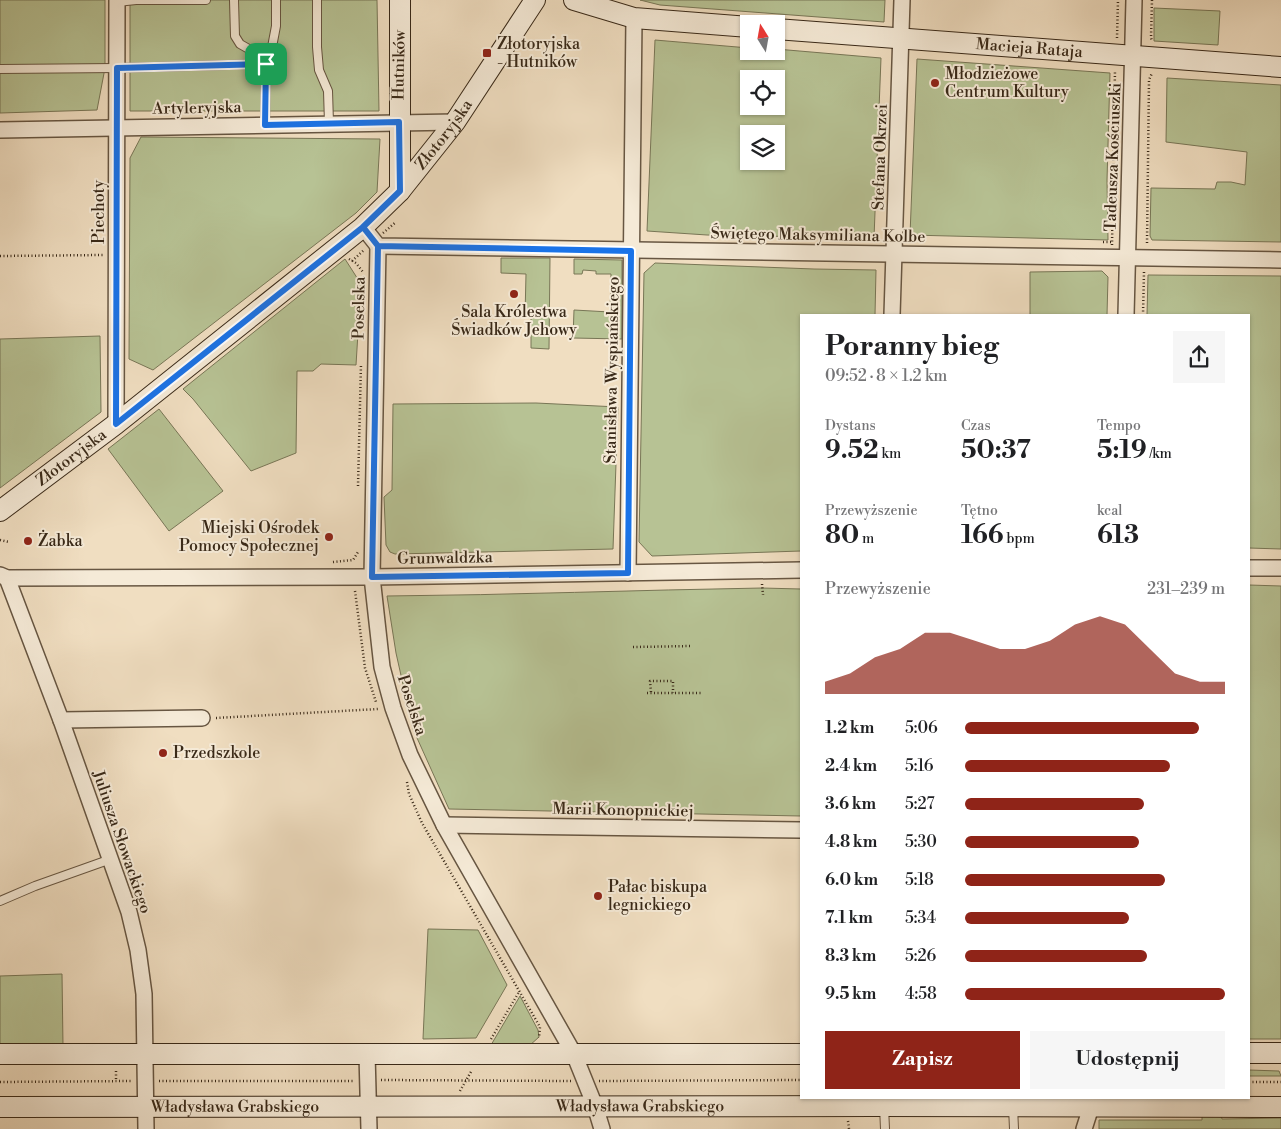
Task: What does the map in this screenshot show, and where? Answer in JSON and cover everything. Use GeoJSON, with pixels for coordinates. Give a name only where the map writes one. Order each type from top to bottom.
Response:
{"type":"FeatureCollection","features":[{"type":"Feature","properties":{"kind":"street","name":"Hutników"},"geometry":{"type":"LineString","coordinates":[[400,0],[400,191]]}},
{"type":"Feature","properties":{"kind":"street","name":"Złotoryjska"},"geometry":{"type":"LineString","coordinates":[[0,511],[116,424],[363,227],[400,191],[455,122],[535,0]]}},
{"type":"Feature","properties":{"kind":"street"},"geometry":{"type":"LineString","coordinates":[[574,0],[634,18],[740,26]]}},
{"type":"Feature","properties":{"kind":"street","name":"Stefana Okrzei"},"geometry":{"type":"LineString","coordinates":[[892,314],[902,0]]}},
{"type":"Feature","properties":{"kind":"street","name":"Tadeusza Kościuszki"},"geometry":{"type":"LineString","coordinates":[[1126,314],[1134,0]]}},
{"type":"Feature","properties":{"kind":"street","name":"Piechoty"},"geometry":{"type":"LineString","coordinates":[[116,424],[117,1]]}},
{"type":"Feature","properties":{"kind":"street","name":"Stanisława Wyspiańskiego"},"geometry":{"type":"LineString","coordinates":[[628,573],[634,18]]}},
{"type":"Feature","properties":{"kind":"street","name":"Macieja Rataja"},"geometry":{"type":"LineString","coordinates":[[785,30],[1281,68]]}},
{"type":"Feature","properties":{"kind":"street","name":"Artyleryjska"},"geometry":{"type":"LineString","coordinates":[[0,130],[455,122]]}},
{"type":"Feature","properties":{"kind":"street"},"geometry":{"type":"LineString","coordinates":[[363,227],[378,246]]}},
{"type":"Feature","properties":{"kind":"street","name":"Świętego Maksymiliana Kolbe"},"geometry":{"type":"LineString","coordinates":[[378,246],[631,251],[1128,256],[1281,260]]}},
{"type":"Feature","properties":{"kind":"street","name":"Poselska"},"geometry":{"type":"LineString","coordinates":[[378,246],[372,577],[382,668],[410,755],[444,824],[574,1054],[602,1129]]}},
{"type":"Feature","properties":{"kind":"street"},"geometry":{"type":"LineString","coordinates":[[1250,568],[1281,568]]}},
{"type":"Feature","properties":{"kind":"street","name":"Grunwaldzka"},"geometry":{"type":"LineString","coordinates":[[4,577],[372,577],[800,570]]}},
{"type":"Feature","properties":{"kind":"street","name":"Juliusza Słowackiego"},"geometry":{"type":"LineString","coordinates":[[4,577],[61,720],[111,859],[124,897],[138,950],[144,994],[146,1129]]}},
{"type":"Feature","properties":{"kind":"street"},"geometry":{"type":"LineString","coordinates":[[61,720],[202,718]]}},
{"type":"Feature","properties":{"kind":"street","name":"Marii Konopnickiej"},"geometry":{"type":"LineString","coordinates":[[444,824],[800,830]]}},
{"type":"Feature","properties":{"kind":"street"},"geometry":{"type":"LineString","coordinates":[[0,1054],[145,1056],[367,1054],[484,1050],[574,1054],[800,1054]]}},
{"type":"Feature","properties":{"kind":"street"},"geometry":{"type":"LineString","coordinates":[[1250,1053],[1281,1053]]}},
{"type":"Feature","properties":{"kind":"street"},"geometry":{"type":"LineString","coordinates":[[367,1054],[369,1129]]}},
{"type":"Feature","properties":{"kind":"street","name":"Władysława Grabskiego"},"geometry":{"type":"LineString","coordinates":[[0,1107],[450,1107],[814,1102],[1013,1106],[1127,1102],[1281,1107]]}},
{"type":"Feature","properties":{"kind":"street"},"geometry":{"type":"LineString","coordinates":[[1084,1129],[1092,1102]]}},
{"type":"Feature","properties":{"kind":"lane"},"geometry":{"type":"LineString","coordinates":[[117,1],[206,0]]}},
{"type":"Feature","properties":{"kind":"lane"},"geometry":{"type":"LineString","coordinates":[[234,0],[235,36],[240,44],[254,52],[272,47]]}},
{"type":"Feature","properties":{"kind":"lane"},"geometry":{"type":"LineString","coordinates":[[265,125],[266,64],[276,26],[276,0]]}},
{"type":"Feature","properties":{"kind":"lane"},"geometry":{"type":"LineString","coordinates":[[317,0],[317,55],[319,70],[328,91],[329,123]]}},
{"type":"Feature","properties":{"kind":"lane"},"geometry":{"type":"LineString","coordinates":[[0,69],[266,64]]}},
{"type":"Feature","properties":{"kind":"lane"},"geometry":{"type":"LineString","coordinates":[[0,901],[35,886],[111,859]]}},
{"type":"Feature","properties":{"kind":"lane"},"geometry":{"type":"LineString","coordinates":[[882,1103],[885,1129]]}},
{"type":"Feature","properties":{"kind":"lane"},"geometry":{"type":"LineString","coordinates":[[1013,1106],[1014,1129]]}},
{"type":"Feature","properties":{"kind":"path"},"geometry":{"type":"LineString","coordinates":[[1117,41],[1118,0]]}},
{"type":"Feature","properties":{"kind":"path"},"geometry":{"type":"LineString","coordinates":[[1152,0],[1151,38],[1154,44]]}},
{"type":"Feature","properties":{"kind":"path"},"geometry":{"type":"LineString","coordinates":[[1102,242],[1112,242],[1115,68],[1111,68]]}},
{"type":"Feature","properties":{"kind":"path"},"geometry":{"type":"LineString","coordinates":[[1153,72],[1149,80],[1146,243],[1156,243]]}},
{"type":"Feature","properties":{"kind":"path"},"geometry":{"type":"LineString","coordinates":[[0,256],[107,255]]}},
{"type":"Feature","properties":{"kind":"path"},"geometry":{"type":"LineString","coordinates":[[352,261],[361,269],[364,278]]}},
{"type":"Feature","properties":{"kind":"path"},"geometry":{"type":"LineString","coordinates":[[1143,314],[1144,269]]}},
{"type":"Feature","properties":{"kind":"path"},"geometry":{"type":"LineString","coordinates":[[358,495],[361,360]]}},
{"type":"Feature","properties":{"kind":"path"},"geometry":{"type":"LineString","coordinates":[[0,540],[9,542]]}},
{"type":"Feature","properties":{"kind":"path"},"geometry":{"type":"LineString","coordinates":[[326,563],[353,560],[358,552],[358,543]]}},
{"type":"Feature","properties":{"kind":"path"},"geometry":{"type":"LineString","coordinates":[[762,588],[763,594]]}},
{"type":"Feature","properties":{"kind":"path"},"geometry":{"type":"LineString","coordinates":[[633,647],[692,646]]}},
{"type":"Feature","properties":{"kind":"path"},"geometry":{"type":"LineString","coordinates":[[673,693],[673,681],[650,681],[649,693],[673,693],[702,693]]}},
{"type":"Feature","properties":{"kind":"path"},"geometry":{"type":"LineString","coordinates":[[202,718],[378,709]]}},
{"type":"Feature","properties":{"kind":"path"},"geometry":{"type":"LineString","coordinates":[[409,794],[422,823],[540,1027],[541,1035],[539,1039]]}},
{"type":"Feature","properties":{"kind":"path"},"geometry":{"type":"LineString","coordinates":[[450,1107],[529,973]]}},
{"type":"Feature","properties":{"kind":"path"},"geometry":{"type":"LineString","coordinates":[[0,1082],[800,1080]]}},
{"type":"Feature","properties":{"kind":"path"},"geometry":{"type":"LineString","coordinates":[[1250,1082],[1281,1082]]}},
{"type":"Feature","properties":{"kind":"path"},"geometry":{"type":"LineString","coordinates":[[848,1122],[849,1129]]}},
{"type":"Feature","properties":{"kind":"green space"},"geometry":{"type":"Polygon","coordinates":[[[0,0],[105,0],[105,68],[97,110],[0,113],[0,0]]]}},
{"type":"Feature","properties":{"kind":"green space"},"geometry":{"type":"Polygon","coordinates":[[[130,0],[377,0],[379,111],[130,111],[130,0]]]}},
{"type":"Feature","properties":{"kind":"green space"},"geometry":{"type":"Polygon","coordinates":[[[640,0],[885,0],[884,22],[660,5],[640,0]]]}},
{"type":"Feature","properties":{"kind":"green space"},"geometry":{"type":"Polygon","coordinates":[[[1154,8],[1220,11],[1218,45],[1154,41],[1154,8]]]}},
{"type":"Feature","properties":{"kind":"green space"},"geometry":{"type":"Polygon","coordinates":[[[655,40],[740,47],[740,60],[785,60],[785,50],[881,58],[874,238],[707,235],[647,231],[655,40]]]}},
{"type":"Feature","properties":{"kind":"green space"},"geometry":{"type":"Polygon","coordinates":[[[917,59],[1110,73],[1107,180],[1108,240],[910,235],[917,59]]]}},
{"type":"Feature","properties":{"kind":"green space"},"geometry":{"type":"Polygon","coordinates":[[[1167,78],[1281,85],[1281,242],[1152,240],[1150,236],[1151,188],[1215,189],[1217,182],[1245,185],[1247,152],[1166,142],[1167,78]]]}},
{"type":"Feature","properties":{"kind":"green space"},"geometry":{"type":"Polygon","coordinates":[[[141,137],[380,139],[377,192],[356,213],[153,370],[129,359],[130,158],[141,137]]]}},
{"type":"Feature","properties":{"kind":"green space"},"geometry":{"type":"Polygon","coordinates":[[[501,258],[550,258],[549,349],[531,348],[531,317],[525,316],[526,274],[501,273],[501,258]]]}},
{"type":"Feature","properties":{"kind":"green space"},"geometry":{"type":"Polygon","coordinates":[[[345,259],[361,284],[356,365],[321,364],[313,371],[297,371],[296,453],[251,471],[183,389],[345,259]]]}},
{"type":"Feature","properties":{"kind":"green space"},"geometry":{"type":"Polygon","coordinates":[[[574,259],[622,260],[622,339],[573,338],[574,310],[610,312],[611,274],[596,274],[596,271],[583,270],[582,274],[574,274],[574,259]]]}},
{"type":"Feature","properties":{"kind":"green space"},"geometry":{"type":"Polygon","coordinates":[[[655,263],[876,270],[875,314],[800,314],[800,551],[652,556],[639,542],[644,273],[655,263]]]}},
{"type":"Feature","properties":{"kind":"green space"},"geometry":{"type":"Polygon","coordinates":[[[1102,271],[1108,277],[1107,314],[1030,314],[1030,272],[1102,271]]]}},
{"type":"Feature","properties":{"kind":"green space"},"geometry":{"type":"Polygon","coordinates":[[[1148,275],[1281,276],[1281,549],[1250,548],[1250,314],[1147,314],[1148,275]]]}},
{"type":"Feature","properties":{"kind":"green space"},"geometry":{"type":"Polygon","coordinates":[[[100,336],[101,412],[0,488],[0,339],[100,336]]]}},
{"type":"Feature","properties":{"kind":"green space"},"geometry":{"type":"Polygon","coordinates":[[[536,403],[618,407],[613,549],[395,554],[390,552],[386,545],[384,497],[392,490],[393,404],[536,403]]]}},
{"type":"Feature","properties":{"kind":"green space"},"geometry":{"type":"Polygon","coordinates":[[[159,409],[223,491],[169,531],[108,449],[159,409]]]}},
{"type":"Feature","properties":{"kind":"green space"},"geometry":{"type":"Polygon","coordinates":[[[1250,585],[1281,586],[1281,1039],[1250,1039],[1250,585]]]}},
{"type":"Feature","properties":{"kind":"green space"},"geometry":{"type":"Polygon","coordinates":[[[762,588],[800,589],[800,816],[449,809],[413,729],[396,653],[387,596],[762,588]]]}},
{"type":"Feature","properties":{"kind":"green space"},"geometry":{"type":"Polygon","coordinates":[[[428,929],[478,930],[507,985],[476,1038],[423,1039],[428,929]]]}},
{"type":"Feature","properties":{"kind":"green space"},"geometry":{"type":"Polygon","coordinates":[[[62,974],[63,1046],[0,1046],[0,976],[62,974]]]}},
{"type":"Feature","properties":{"kind":"green space"},"geometry":{"type":"Polygon","coordinates":[[[520,996],[538,1030],[539,1037],[529,1046],[491,1045],[520,996]]]}},
{"type":"Feature","properties":{"kind":"green space"},"geometry":{"type":"Polygon","coordinates":[[[1250,1070],[1279,1071],[1281,1076],[1250,1076],[1250,1070]]]}},
{"type":"Feature","properties":{"kind":"green space"},"geometry":{"type":"Polygon","coordinates":[[[1202,1115],[1221,1115],[1222,1119],[1281,1118],[1281,1129],[1099,1129],[1099,1120],[1202,1120],[1202,1115]]]}},
{"type":"Feature","properties":{"kind":"place","name":"Złotoryjska - Hutników"},"geometry":{"type":"Point","coordinates":[487,53]}},
{"type":"Feature","properties":{"kind":"place","name":"Młodzieżowe Centrum Kultury"},"geometry":{"type":"Point","coordinates":[935,83]}},
{"type":"Feature","properties":{"kind":"place","name":"Sala Królestwa Świadków Jehowy"},"geometry":{"type":"Point","coordinates":[514,294]}},
{"type":"Feature","properties":{"kind":"place","name":"Miejski Ośrodek Pomocy Społecznej"},"geometry":{"type":"Point","coordinates":[329,537]}},
{"type":"Feature","properties":{"kind":"place","name":"Żabka"},"geometry":{"type":"Point","coordinates":[28,541]}},
{"type":"Feature","properties":{"kind":"place","name":"Przedszkole"},"geometry":{"type":"Point","coordinates":[163,753]}},
{"type":"Feature","properties":{"kind":"place","name":"Pałac biskupa legnickiego"},"geometry":{"type":"Point","coordinates":[598,896]}},
{"type":"Feature","properties":{"kind":"route"},"geometry":{"type":"LineString","coordinates":[[266,64],[117,68],[116,424],[363,227],[374,240],[378,246],[631,251],[628,573],[372,577],[378,246],[363,227],[400,191],[399,122],[265,125],[266,64]]}}]}
